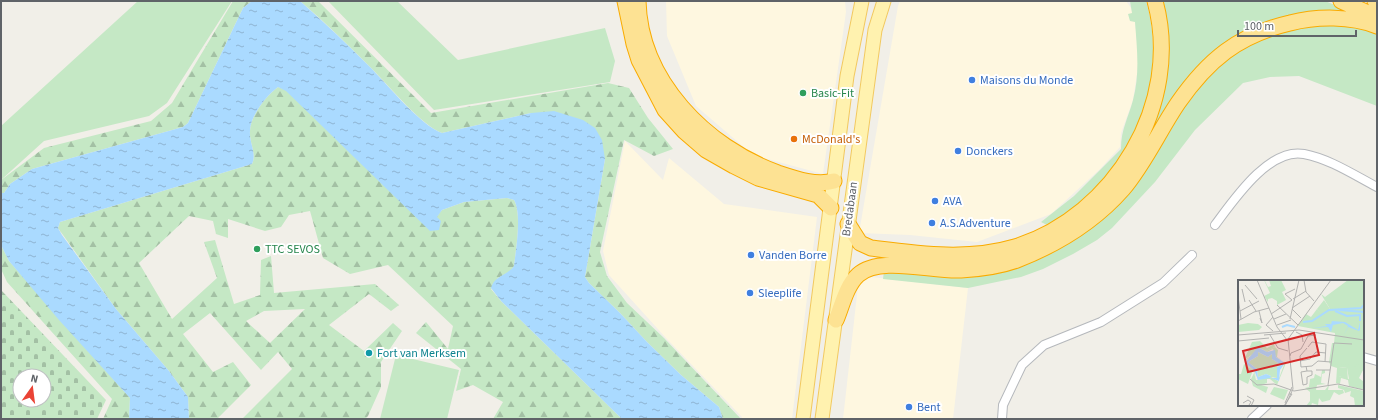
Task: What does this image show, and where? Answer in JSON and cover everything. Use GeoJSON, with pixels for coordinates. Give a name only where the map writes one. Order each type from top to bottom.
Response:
{"type":"FeatureCollection","features":[{"type":"Feature","properties":{"kind":"highway"},"geometry":{"type":"LineString","coordinates":[[625,1],[639,60],[650,84],[665,110],[684,132],[706,150],[734,166],[758,178],[818,195],[831,208]]}},
{"type":"Feature","properties":{"kind":"highway"},"geometry":{"type":"LineString","coordinates":[[638,1],[645,41],[654,64],[680,105],[696,123],[719,143],[747,160],[788,176],[813,182],[827,183],[834,181]]}},
{"type":"Feature","properties":{"kind":"highway"},"geometry":{"type":"LineString","coordinates":[[848,224],[860,242],[871,248],[950,256],[990,252],[1015,247],[1042,236],[1068,222],[1109,186],[1130,158],[1145,128],[1153,104],[1160,70],[1160,19],[1155,1]]}},
{"type":"Feature","properties":{"kind":"highway"},"geometry":{"type":"LineString","coordinates":[[1341,1],[1377,17]]}},
{"type":"Feature","properties":{"kind":"highway"},"geometry":{"type":"LineString","coordinates":[[836,320],[853,280],[869,268],[889,265],[960,270],[994,266],[1014,261],[1032,254],[1065,238],[1098,215],[1123,188],[1147,154],[1178,103],[1203,71],[1232,46],[1248,36],[1269,28],[1306,19],[1339,18],[1369,23],[1377,26]]}},
{"type":"Feature","properties":{"kind":"main road","name":"Bredabaan"},"geometry":{"type":"LineString","coordinates":[[822,419],[875,30],[884,1]]}},
{"type":"Feature","properties":{"kind":"main road","name":"Bredabaan"},"geometry":{"type":"LineString","coordinates":[[803,419],[847,76],[859,4]]}},
{"type":"Feature","properties":{"kind":"main road"},"geometry":{"type":"LineString","coordinates":[[841,131],[844,126],[852,124],[856,125],[860,132]]}},
{"type":"Feature","properties":{"kind":"street"},"geometry":{"type":"LineString","coordinates":[[1215,225],[1238,195],[1261,171],[1286,155],[1304,154],[1331,163],[1377,187]]}},
{"type":"Feature","properties":{"kind":"street"},"geometry":{"type":"LineString","coordinates":[[1002,419],[1004,405],[1022,365],[1044,345],[1101,322],[1163,283],[1192,255]]}},
{"type":"Feature","properties":{"kind":"street"},"geometry":{"type":"LineString","coordinates":[[1364,357],[1377,361]]}},
{"type":"Feature","properties":{"kind":"street"},"geometry":{"type":"LineString","coordinates":[[1252,419],[1266,406]]}},
{"type":"Feature","properties":{"kind":"shaded area"},"geometry":{"type":"Polygon","coordinates":[[[666,1],[845,1],[846,12],[823,174],[753,155],[696,106],[667,36],[666,1]]]}},
{"type":"Feature","properties":{"kind":"shaded area"},"geometry":{"type":"Polygon","coordinates":[[[900,1],[1126,1],[1131,8],[1135,22],[1139,61],[1133,100],[1121,133],[1120,147],[1100,169],[1051,214],[977,242],[910,235],[859,233],[900,1]]]}},
{"type":"Feature","properties":{"kind":"shaded area"},"geometry":{"type":"Polygon","coordinates":[[[625,141],[663,180],[669,158],[724,204],[817,217],[792,419],[741,419],[742,417],[666,338],[609,275],[603,251],[625,141]]]}},
{"type":"Feature","properties":{"kind":"shaded area"},"geometry":{"type":"Polygon","coordinates":[[[863,276],[968,288],[953,419],[843,419],[858,286],[863,276]]]}},
{"type":"Feature","properties":{"kind":"green space"},"geometry":{"type":"Polygon","coordinates":[[[138,1],[232,1],[167,103],[149,116],[44,141],[1,180],[1,126],[138,1]]]}},
{"type":"Feature","properties":{"kind":"green space"},"geometry":{"type":"Polygon","coordinates":[[[233,1],[252,1],[243,8],[188,123],[183,127],[32,169],[10,184],[4,193],[1,193],[1,180],[44,148],[151,121],[172,103],[233,1]]]}},
{"type":"Feature","properties":{"kind":"green space"},"geometry":{"type":"Polygon","coordinates":[[[300,1],[318,1],[431,113],[608,83],[629,88],[648,118],[673,149],[654,156],[624,140],[600,252],[607,276],[627,303],[664,338],[741,419],[723,419],[719,407],[681,375],[589,283],[585,277],[605,159],[531,113],[442,133],[434,129],[416,115],[347,44],[300,1]]]}},
{"type":"Feature","properties":{"kind":"green space"},"geometry":{"type":"Polygon","coordinates":[[[328,1],[397,1],[458,60],[605,28],[615,61],[610,82],[434,110],[328,1]]]}},
{"type":"Feature","properties":{"kind":"green space"},"geometry":{"type":"Polygon","coordinates":[[[1130,1],[1146,1],[1151,25],[1153,49],[1152,73],[1147,97],[1139,121],[1117,164],[1102,183],[1076,206],[1047,225],[1041,222],[1074,196],[1121,149],[1123,130],[1131,107],[1137,81],[1135,22],[1130,21],[1128,14],[1132,13],[1130,1]]]}},
{"type":"Feature","properties":{"kind":"green space"},"geometry":{"type":"Polygon","coordinates":[[[1159,1],[1325,1],[1357,14],[1287,16],[1258,27],[1222,49],[1142,156],[1073,222],[1148,128],[1159,1]]]}},
{"type":"Feature","properties":{"kind":"green space"},"geometry":{"type":"Polygon","coordinates":[[[1303,25],[1342,25],[1377,33],[1377,106],[1299,76],[1270,77],[1243,83],[1195,130],[1155,182],[1112,228],[1097,240],[1073,254],[1043,269],[1021,277],[968,288],[883,279],[884,271],[1014,267],[1181,110],[1198,87],[1216,67],[1253,41],[1303,25]]]}},
{"type":"Feature","properties":{"kind":"green space"},"geometry":{"type":"Polygon","coordinates":[[[278,87],[286,90],[436,217],[442,210],[464,202],[507,198],[514,200],[518,214],[518,223],[514,266],[511,271],[498,278],[491,289],[501,301],[622,419],[493,419],[503,402],[473,385],[456,391],[461,369],[416,333],[426,322],[448,349],[453,326],[388,265],[350,274],[323,258],[310,211],[289,215],[281,227],[265,231],[228,219],[228,238],[216,234],[213,221],[189,216],[139,263],[172,319],[217,278],[204,242],[215,240],[234,304],[260,295],[261,260],[271,256],[274,293],[375,284],[399,305],[391,311],[369,294],[329,325],[364,351],[393,323],[402,331],[381,362],[381,387],[368,416],[365,419],[242,419],[292,369],[278,352],[261,370],[210,313],[183,334],[213,372],[233,362],[251,385],[217,419],[189,419],[188,397],[169,371],[116,309],[58,228],[60,222],[252,164],[254,156],[250,135],[251,125],[264,100],[278,87]],[[305,309],[264,311],[246,321],[270,343],[305,309]]]}},
{"type":"Feature","properties":{"kind":"green space"},"geometry":{"type":"Polygon","coordinates":[[[1,245],[9,261],[130,398],[129,419],[103,419],[112,399],[7,282],[1,269],[1,245]]]}},
{"type":"Feature","properties":{"kind":"green space"},"geometry":{"type":"Polygon","coordinates":[[[1,290],[106,400],[97,419],[1,419],[1,290]]]}},
{"type":"Feature","properties":{"kind":"green space"},"geometry":{"type":"Polygon","coordinates":[[[396,355],[459,370],[447,419],[380,419],[396,355]]]}},
{"type":"Feature","properties":{"kind":"water"},"geometry":{"type":"Polygon","coordinates":[[[252,1],[300,1],[361,58],[414,113],[424,122],[442,133],[531,113],[554,111],[583,120],[595,128],[602,140],[605,159],[585,277],[589,283],[681,375],[719,407],[723,419],[622,419],[501,301],[491,288],[498,278],[514,266],[518,214],[514,200],[507,198],[464,202],[442,210],[437,217],[441,221],[439,230],[430,231],[286,91],[278,87],[264,100],[253,119],[250,131],[254,156],[252,164],[60,222],[58,228],[62,235],[116,309],[169,371],[188,397],[189,419],[129,419],[130,398],[59,320],[9,261],[1,245],[1,193],[4,193],[10,184],[32,169],[183,127],[188,123],[243,8],[252,1]]]}},
{"type":"Feature","properties":{"kind":"place","name":"Maisons du Monde"},"geometry":{"type":"Point","coordinates":[972,80]}},
{"type":"Feature","properties":{"kind":"place","name":"Basic-Fit"},"geometry":{"type":"Point","coordinates":[803,93]}},
{"type":"Feature","properties":{"kind":"place","name":"McDonald's"},"geometry":{"type":"Point","coordinates":[794,139]}},
{"type":"Feature","properties":{"kind":"place","name":"Donckers"},"geometry":{"type":"Point","coordinates":[958,151]}},
{"type":"Feature","properties":{"kind":"place","name":"AVA"},"geometry":{"type":"Point","coordinates":[935,201]}},
{"type":"Feature","properties":{"kind":"place","name":"A.S.Adventure"},"geometry":{"type":"Point","coordinates":[932,223]}},
{"type":"Feature","properties":{"kind":"place","name":"TTC SEVOS"},"geometry":{"type":"Point","coordinates":[257,249]}},
{"type":"Feature","properties":{"kind":"place","name":"Vanden Borre"},"geometry":{"type":"Point","coordinates":[751,255]}},
{"type":"Feature","properties":{"kind":"place","name":"Sleeplife"},"geometry":{"type":"Point","coordinates":[750,293]}},
{"type":"Feature","properties":{"kind":"place","name":"Fort van Merksem"},"geometry":{"type":"Point","coordinates":[369,353]}},
{"type":"Feature","properties":{"kind":"place","name":"Bent"},"geometry":{"type":"Point","coordinates":[909,407]}}]}
